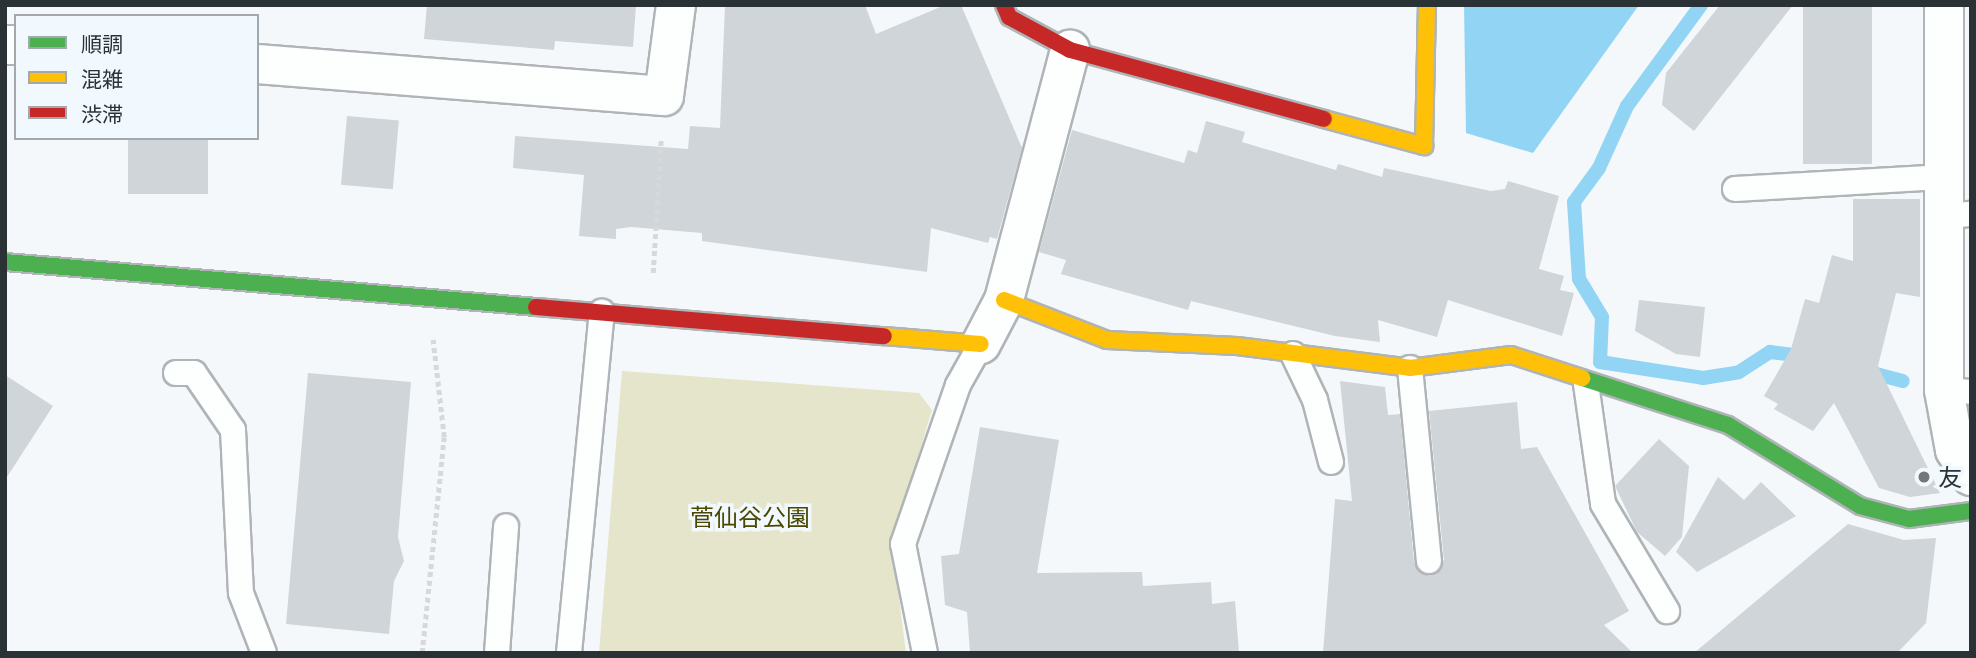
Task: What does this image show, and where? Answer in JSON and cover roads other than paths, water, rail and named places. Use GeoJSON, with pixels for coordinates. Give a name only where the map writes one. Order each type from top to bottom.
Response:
{"type":"FeatureCollection","features":[{"type":"Feature","properties":{"kind":"street"},"geometry":{"type":"LineString","coordinates":[[259,64],[664,96],[676,5]]}},
{"type":"Feature","properties":{"kind":"street"},"geometry":{"type":"LineString","coordinates":[[1004,5],[1009,17],[1070,50],[1424,146],[1427,5]]}},
{"type":"Feature","properties":{"kind":"street"},"geometry":{"type":"LineString","coordinates":[[1944,5],[1941,177],[1955,216],[1955,450],[1971,477]]}},
{"type":"Feature","properties":{"kind":"street"},"geometry":{"type":"LineString","coordinates":[[5,262],[981,344],[1004,300],[1070,50]]}},
{"type":"Feature","properties":{"kind":"street"},"geometry":{"type":"LineString","coordinates":[[1004,300],[1107,340],[1293,354],[1410,368],[1511,355],[1586,384],[1728,425],[1860,506],[1909,519],[1971,511]]}},
{"type":"Feature","properties":{"kind":"lane"},"geometry":{"type":"LineString","coordinates":[[1735,189],[1941,177]]}},
{"type":"Feature","properties":{"kind":"lane"},"geometry":{"type":"LineString","coordinates":[[569,653],[602,312]]}},
{"type":"Feature","properties":{"kind":"lane"},"geometry":{"type":"LineString","coordinates":[[925,653],[903,544],[958,385],[981,344]]}},
{"type":"Feature","properties":{"kind":"lane"},"geometry":{"type":"LineString","coordinates":[[1293,354],[1315,400],[1332,462]]}},
{"type":"Feature","properties":{"kind":"lane"},"geometry":{"type":"LineString","coordinates":[[1410,368],[1429,561]]}},
{"type":"Feature","properties":{"kind":"lane"},"geometry":{"type":"LineString","coordinates":[[176,373],[194,373],[233,430],[241,593],[264,653]]}},
{"type":"Feature","properties":{"kind":"lane"},"geometry":{"type":"LineString","coordinates":[[1586,384],[1603,504],[1667,611]]}},
{"type":"Feature","properties":{"kind":"lane"},"geometry":{"type":"LineString","coordinates":[[497,653],[506,526]]}},
{"type":"Feature","properties":{"kind":"water"},"geometry":{"type":"Polygon","coordinates":[[[1464,5],[1639,5],[1533,153],[1466,133],[1464,5]]]}},
{"type":"Feature","properties":{"kind":"waterway"},"geometry":{"type":"LineString","coordinates":[[1701,5],[1627,106],[1599,168],[1574,202],[1579,279],[1602,317],[1600,362],[1703,378],[1739,372],[1770,352],[1808,357]]}},
{"type":"Feature","properties":{"kind":"waterway"},"geometry":{"type":"LineString","coordinates":[[1865,371],[1903,381]]}},
{"type":"Feature","properties":{"kind":"place","name":"友"},"geometry":{"type":"Point","coordinates":[1924,477]}},
{"type":"Feature","properties":{"kind":"park label","name":"菅仙谷公園"},"geometry":{"type":"Point","coordinates":[750,517]}}]}
